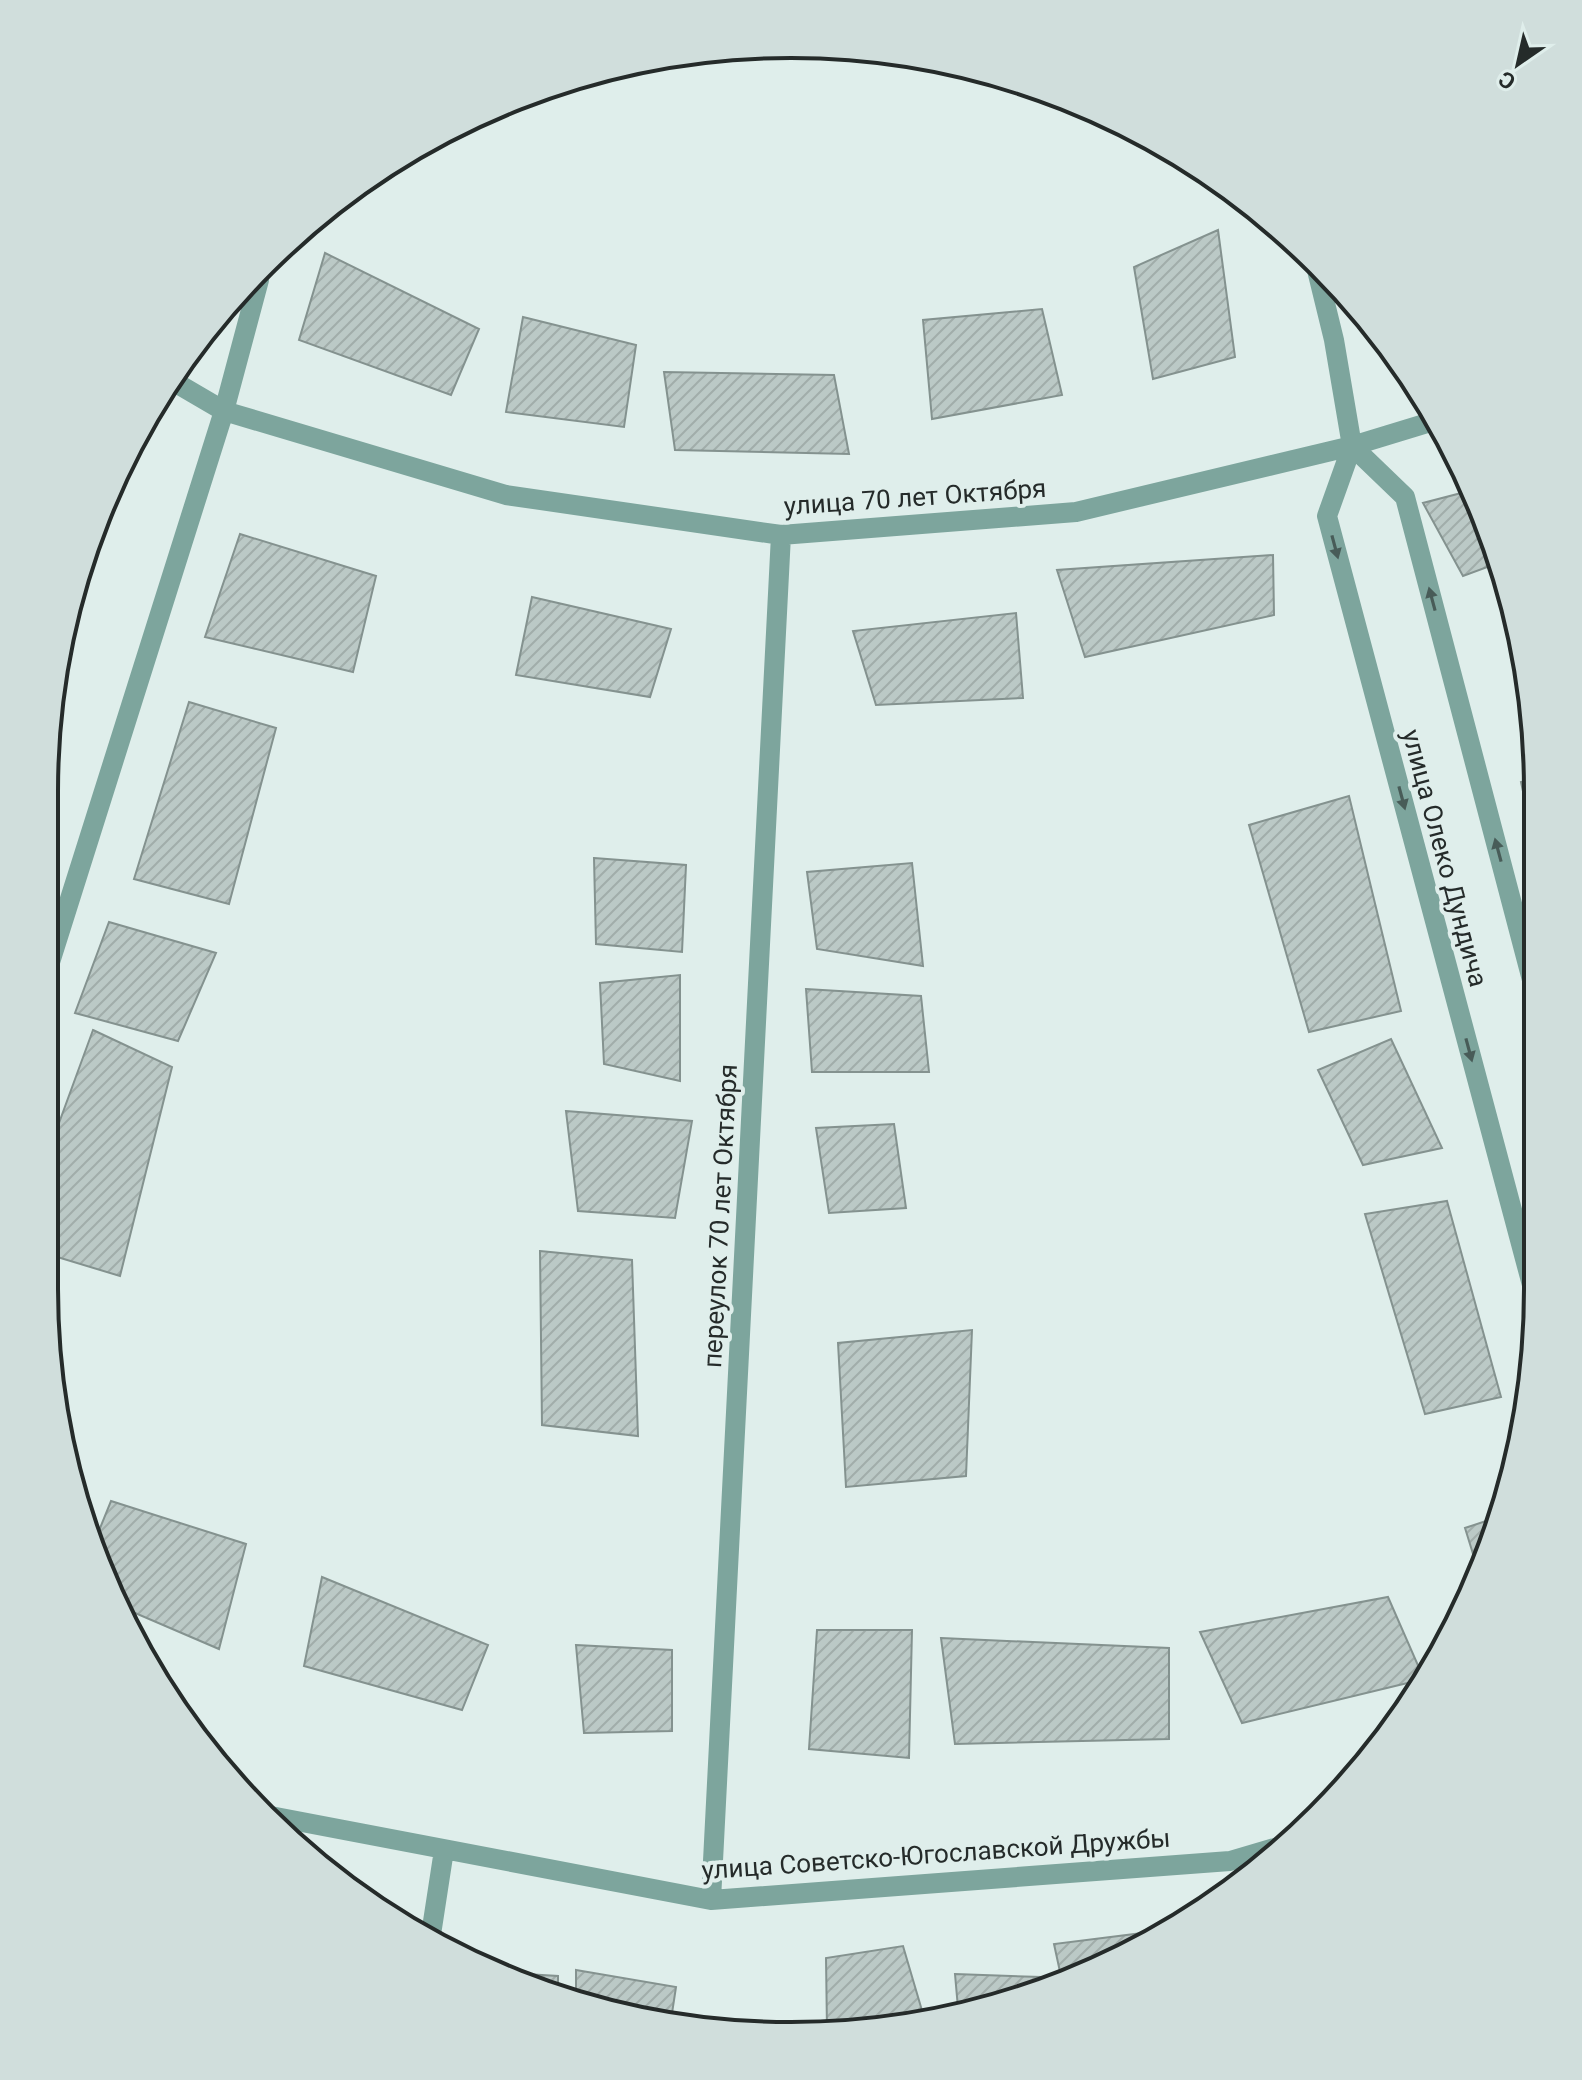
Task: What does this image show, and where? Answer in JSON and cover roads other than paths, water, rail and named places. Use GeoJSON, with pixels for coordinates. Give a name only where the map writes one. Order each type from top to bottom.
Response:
{"type":"FeatureCollection","features":[{"type":"Feature","properties":{"kind":"street","name":"улица Олеко Дундича"},"geometry":{"type":"LineString","coordinates":[[1321,285],[1334,340],[1352,446],[1327,516],[1524,1255]]}},
{"type":"Feature","properties":{"kind":"street"},"geometry":{"type":"LineString","coordinates":[[58,937],[224,411],[256,291]]}},
{"type":"Feature","properties":{"kind":"street","name":"улица 70 лет Октября"},"geometry":{"type":"LineString","coordinates":[[181,386],[224,411],[506,495],[781,535],[1076,512],[1352,446],[1425,424]]}},
{"type":"Feature","properties":{"kind":"street","name":"улица Олеко Дундича"},"geometry":{"type":"LineString","coordinates":[[1352,446],[1405,497],[1524,950]]}},
{"type":"Feature","properties":{"kind":"street","name":"переулок 70 лет Октября"},"geometry":{"type":"LineString","coordinates":[[711,1900],[781,535]]}},
{"type":"Feature","properties":{"kind":"street","name":"улица Советско-Югославской Дружбы"},"geometry":{"type":"LineString","coordinates":[[286,1819],[711,1900],[1230,1861],[1259,1853]]}},
{"type":"Feature","properties":{"kind":"street"},"geometry":{"type":"LineString","coordinates":[[432,1928],[444,1850]]}}]}
